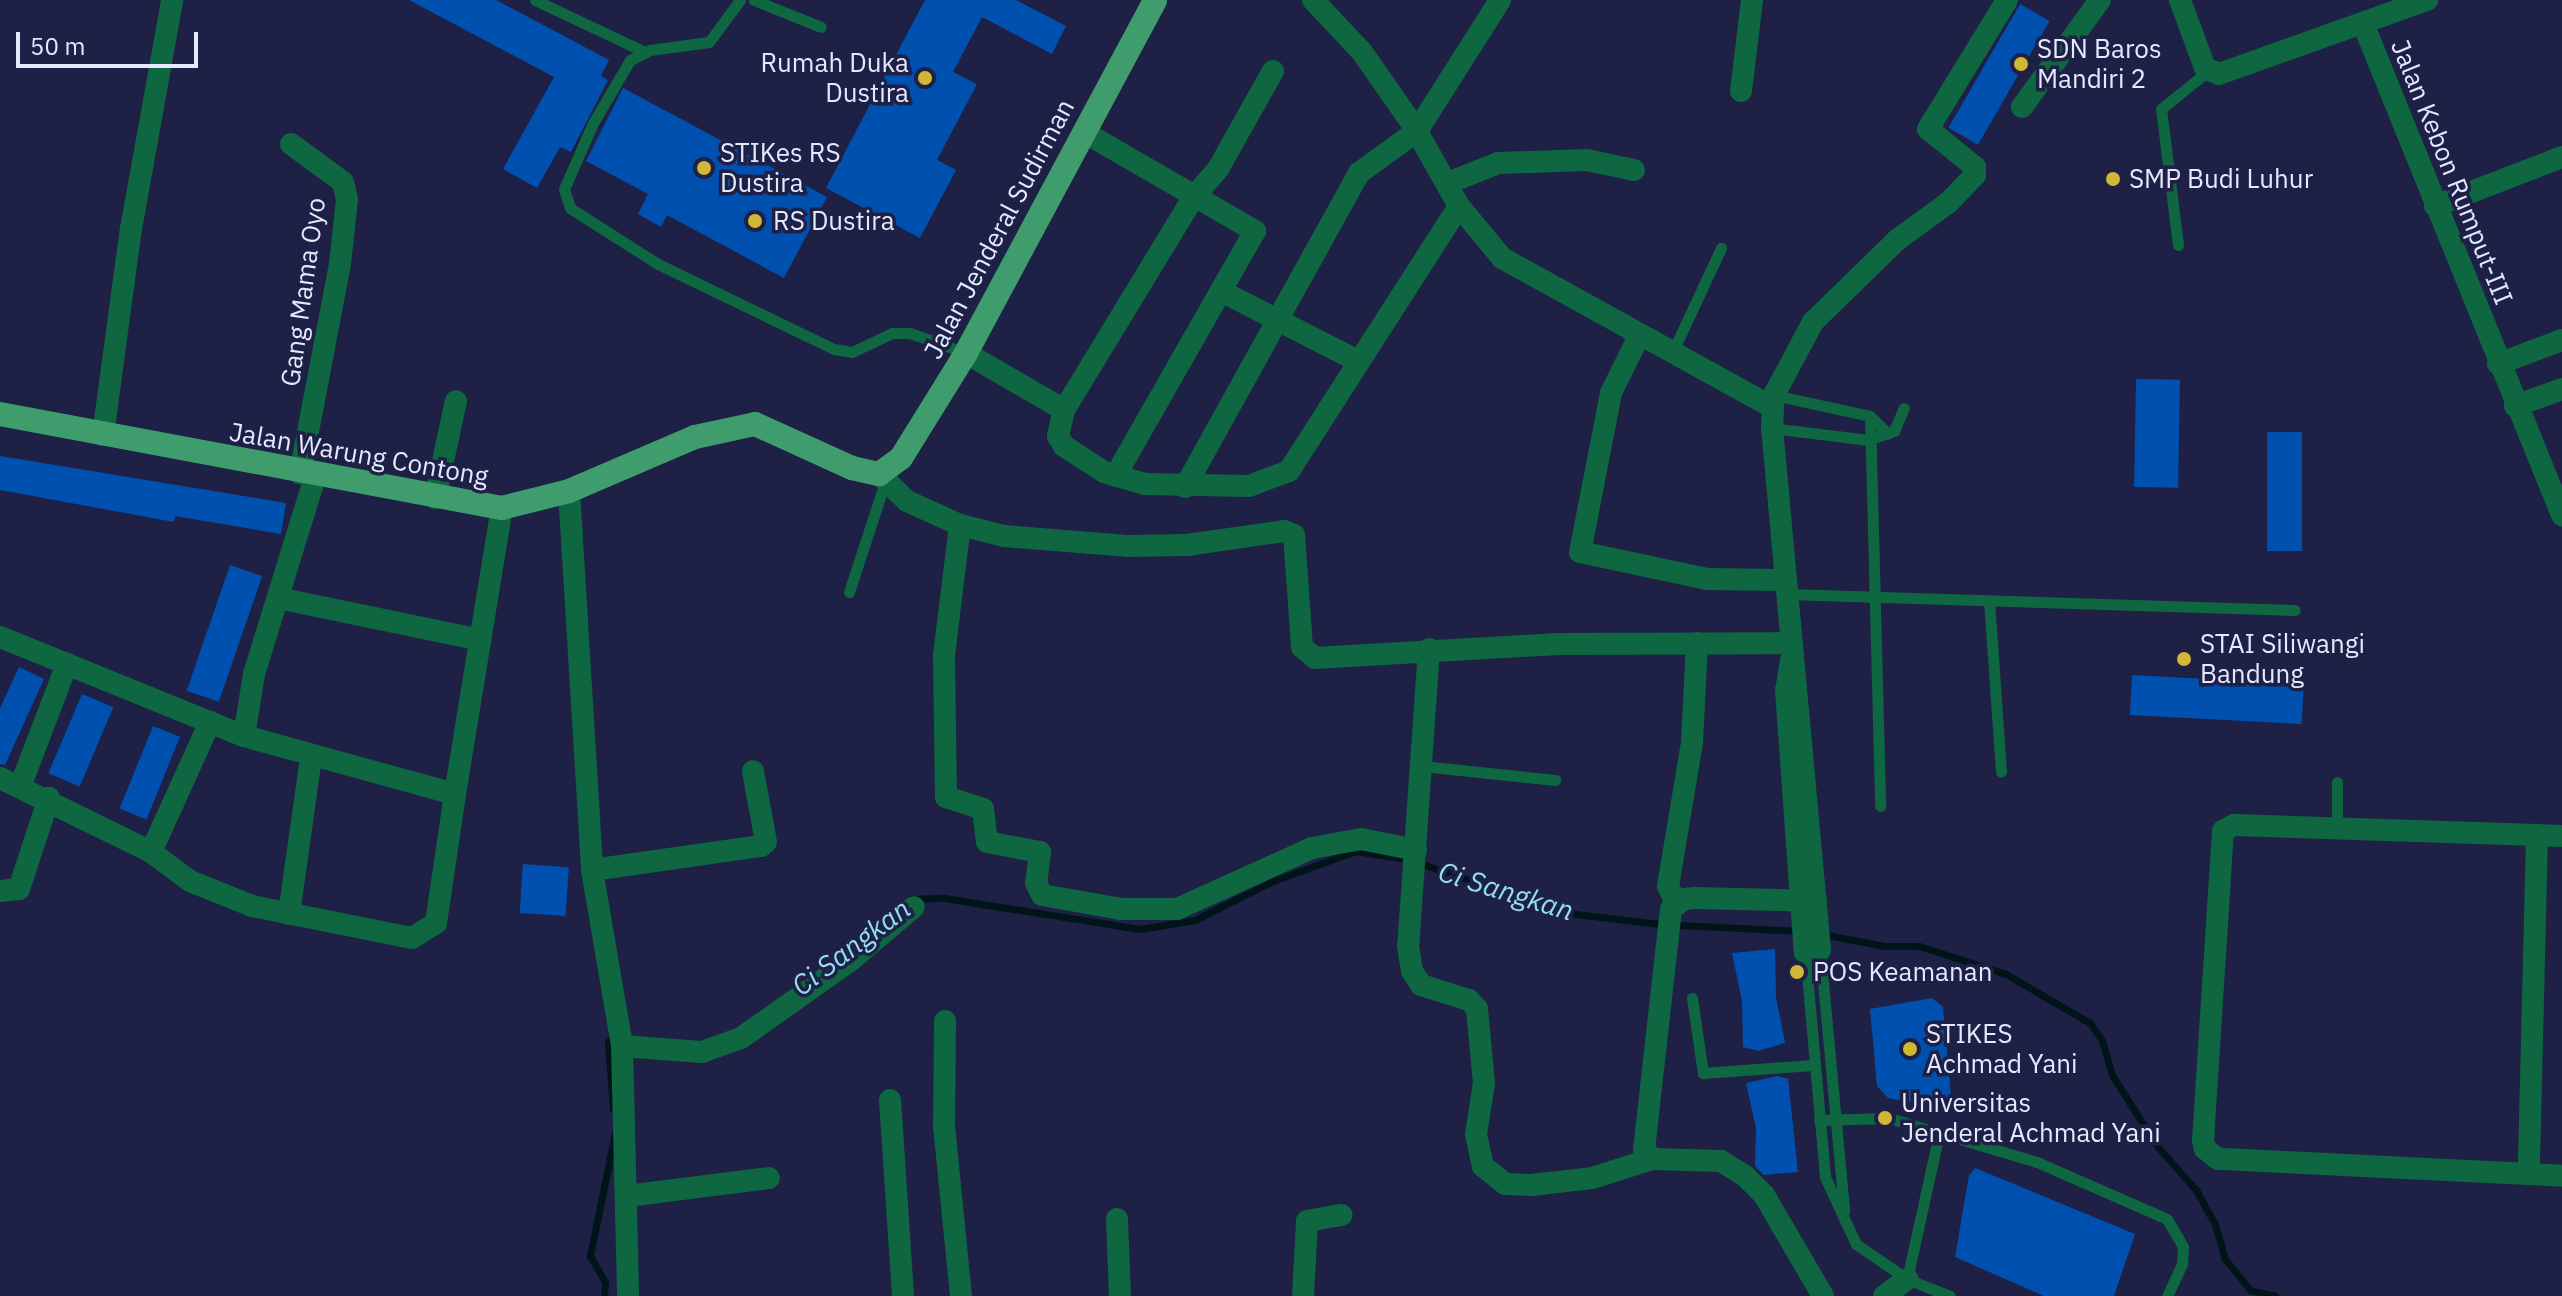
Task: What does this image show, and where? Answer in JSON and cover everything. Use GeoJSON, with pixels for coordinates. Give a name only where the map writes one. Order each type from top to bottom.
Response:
{"type":"FeatureCollection","features":[{"type":"Feature","properties":{"kind":"main road","name":"Jalan Jenderal Sudirman"},"geometry":{"type":"LineString","coordinates":[[882,478],[901,458],[966,353],[1155,0]]}},
{"type":"Feature","properties":{"kind":"main road","name":"Jalan Warung Contong"},"geometry":{"type":"LineString","coordinates":[[0,414],[308,475],[502,508],[569,491],[706,434],[755,424],[771,428],[839,463],[882,478]]}},
{"type":"Feature","properties":{"kind":"street"},"geometry":{"type":"LineString","coordinates":[[103,435],[131,229],[172,0]]}},
{"type":"Feature","properties":{"kind":"street"},"geometry":{"type":"LineString","coordinates":[[1313,0],[1362,52],[1417,131],[1459,206],[1502,258],[1673,351],[1772,410]]}},
{"type":"Feature","properties":{"kind":"street"},"geometry":{"type":"LineString","coordinates":[[1185,487],[1363,168],[1417,131],[1500,0]]}},
{"type":"Feature","properties":{"kind":"street"},"geometry":{"type":"LineString","coordinates":[[1741,91],[1752,0]]}},
{"type":"Feature","properties":{"kind":"street"},"geometry":{"type":"LineString","coordinates":[[1812,947],[1801,790],[1800,691],[1791,651],[1772,410],[1813,322],[1897,240],[1948,203],[1975,175],[1975,167],[1928,129],[2007,0]]}},
{"type":"Feature","properties":{"kind":"street"},"geometry":{"type":"LineString","coordinates":[[2022,107],[2100,0]]}},
{"type":"Feature","properties":{"kind":"street"},"geometry":{"type":"LineString","coordinates":[[2180,0],[2208,71]]}},
{"type":"Feature","properties":{"kind":"street"},"geometry":{"type":"LineString","coordinates":[[2364,26],[2427,0]]}},
{"type":"Feature","properties":{"kind":"street","name":"Jalan Kebon Rumput-III"},"geometry":{"type":"LineString","coordinates":[[2208,71],[2219,74],[2364,26],[2515,406],[2562,515]]}},
{"type":"Feature","properties":{"kind":"street"},"geometry":{"type":"LineString","coordinates":[[1273,71],[1218,169],[1193,198],[1064,410],[1060,442],[1115,476],[1185,487],[1249,486],[1289,471],[1459,206]]}},
{"type":"Feature","properties":{"kind":"street"},"geometry":{"type":"LineString","coordinates":[[1084,132],[1193,198],[1255,231],[1115,476]]}},
{"type":"Feature","properties":{"kind":"street","name":"Gang Mama Oyo"},"geometry":{"type":"LineString","coordinates":[[244,736],[254,674],[278,598],[308,475],[347,199],[343,182],[291,144]]}},
{"type":"Feature","properties":{"kind":"street"},"geometry":{"type":"LineString","coordinates":[[2435,206],[2562,157]]}},
{"type":"Feature","properties":{"kind":"street"},"geometry":{"type":"LineString","coordinates":[[1448,183],[1498,163],[1587,160],[1634,170]]}},
{"type":"Feature","properties":{"kind":"street"},"geometry":{"type":"LineString","coordinates":[[1221,291],[1358,361]]}},
{"type":"Feature","properties":{"kind":"street"},"geometry":{"type":"LineString","coordinates":[[1640,334],[1611,393],[1578,550],[1707,579],[1786,587]]}},
{"type":"Feature","properties":{"kind":"street"},"geometry":{"type":"LineString","coordinates":[[2498,364],[2562,340]]}},
{"type":"Feature","properties":{"kind":"street"},"geometry":{"type":"LineString","coordinates":[[966,353],[1064,410]]}},
{"type":"Feature","properties":{"kind":"street"},"geometry":{"type":"LineString","coordinates":[[2515,406],[2562,389]]}},
{"type":"Feature","properties":{"kind":"street"},"geometry":{"type":"LineString","coordinates":[[435,498],[456,401]]}},
{"type":"Feature","properties":{"kind":"street"},"geometry":{"type":"LineString","coordinates":[[882,478],[907,501],[960,525],[1004,536],[1127,546],[1187,545],[1284,531],[1298,542],[1306,654],[1315,658],[1429,649],[1697,643],[1791,651]]}},
{"type":"Feature","properties":{"kind":"street"},"geometry":{"type":"LineString","coordinates":[[569,491],[592,870],[622,1046],[628,1296]]}},
{"type":"Feature","properties":{"kind":"street"},"geometry":{"type":"LineString","coordinates":[[67,664],[10,782],[49,798],[151,852],[218,894],[289,914],[412,938],[427,932],[436,923],[448,867],[455,794],[502,508]]}},
{"type":"Feature","properties":{"kind":"street"},"geometry":{"type":"LineString","coordinates":[[960,525],[944,655],[946,797],[983,809],[987,842],[1040,852],[1036,883],[1042,895],[1121,909],[1177,909],[1282,858],[1325,845],[1361,839],[1416,859]]}},
{"type":"Feature","properties":{"kind":"street"},"geometry":{"type":"LineString","coordinates":[[278,598],[481,640]]}},
{"type":"Feature","properties":{"kind":"street"},"geometry":{"type":"LineString","coordinates":[[0,637],[244,736],[311,758],[455,794]]}},
{"type":"Feature","properties":{"kind":"street"},"geometry":{"type":"LineString","coordinates":[[1652,1159],[1644,1149],[1669,917],[1668,886],[1692,742],[1697,643]]}},
{"type":"Feature","properties":{"kind":"street"},"geometry":{"type":"LineString","coordinates":[[1429,649],[1408,946],[1412,971],[1421,985],[1469,1000],[1477,1009],[1484,1051],[1478,1152],[1493,1178],[1515,1184],[1558,1183],[1652,1159],[1721,1161],[1745,1176],[1764,1195],[1823,1296]]}},
{"type":"Feature","properties":{"kind":"street"},"geometry":{"type":"LineString","coordinates":[[151,852],[210,722]]}},
{"type":"Feature","properties":{"kind":"street"},"geometry":{"type":"LineString","coordinates":[[289,914],[311,758]]}},
{"type":"Feature","properties":{"kind":"street"},"geometry":{"type":"LineString","coordinates":[[592,870],[761,846],[766,842],[753,771]]}},
{"type":"Feature","properties":{"kind":"street"},"geometry":{"type":"LineString","coordinates":[[0,891],[19,889],[49,798]]}},
{"type":"Feature","properties":{"kind":"street"},"geometry":{"type":"LineString","coordinates":[[2562,836],[2234,825],[2223,831],[2205,1149],[2218,1159],[2562,1176]]}},
{"type":"Feature","properties":{"kind":"street"},"geometry":{"type":"LineString","coordinates":[[2529,1174],[2537,835]]}},
{"type":"Feature","properties":{"kind":"street"},"geometry":{"type":"LineString","coordinates":[[1669,917],[1695,898],[1809,905]]}},
{"type":"Feature","properties":{"kind":"street"},"geometry":{"type":"LineString","coordinates":[[622,1046],[702,1052],[741,1038],[851,960],[914,907]]}},
{"type":"Feature","properties":{"kind":"street"},"geometry":{"type":"LineString","coordinates":[[945,1021],[944,1126],[961,1296]]}},
{"type":"Feature","properties":{"kind":"street"},"geometry":{"type":"LineString","coordinates":[[890,1100],[903,1296]]}},
{"type":"Feature","properties":{"kind":"street"},"geometry":{"type":"LineString","coordinates":[[627,1196],[769,1178]]}},
{"type":"Feature","properties":{"kind":"street"},"geometry":{"type":"LineString","coordinates":[[1303,1296],[1307,1221],[1341,1215]]}},
{"type":"Feature","properties":{"kind":"street"},"geometry":{"type":"LineString","coordinates":[[1117,1219],[1120,1296]]}},
{"type":"Feature","properties":{"kind":"street"},"geometry":{"type":"LineString","coordinates":[[1884,1296],[1907,1279]]}},
{"type":"Feature","properties":{"kind":"lane"},"geometry":{"type":"LineString","coordinates":[[535,0],[645,52]]}},
{"type":"Feature","properties":{"kind":"lane"},"geometry":{"type":"LineString","coordinates":[[740,0],[709,42],[645,52],[630,60],[593,123],[564,189],[570,208],[658,264],[834,349],[852,352],[892,333],[910,333],[966,353]]}},
{"type":"Feature","properties":{"kind":"lane"},"geometry":{"type":"LineString","coordinates":[[754,0],[821,27]]}},
{"type":"Feature","properties":{"kind":"lane"},"geometry":{"type":"LineString","coordinates":[[2178,245],[2161,109],[2208,71]]}},
{"type":"Feature","properties":{"kind":"lane"},"geometry":{"type":"LineString","coordinates":[[1673,351],[1721,248]]}},
{"type":"Feature","properties":{"kind":"lane"},"geometry":{"type":"LineString","coordinates":[[1772,410],[1868,440],[1888,434],[1898,427],[1904,408]]}},
{"type":"Feature","properties":{"kind":"lane"},"geometry":{"type":"LineString","coordinates":[[1772,410],[1870,416],[1888,434]]}},
{"type":"Feature","properties":{"kind":"lane"},"geometry":{"type":"LineString","coordinates":[[1870,416],[1868,440],[1880,806]]}},
{"type":"Feature","properties":{"kind":"lane"},"geometry":{"type":"LineString","coordinates":[[849,592],[882,478]]}},
{"type":"Feature","properties":{"kind":"lane"},"geometry":{"type":"LineString","coordinates":[[1786,587],[1874,600],[1989,600],[2295,610]]}},
{"type":"Feature","properties":{"kind":"lane"},"geometry":{"type":"LineString","coordinates":[[1989,600],[2001,772]]}},
{"type":"Feature","properties":{"kind":"lane"},"geometry":{"type":"LineString","coordinates":[[1422,766],[1555,780]]}},
{"type":"Feature","properties":{"kind":"lane"},"geometry":{"type":"LineString","coordinates":[[2337,782],[2337,828]]}},
{"type":"Feature","properties":{"kind":"lane"},"geometry":{"type":"LineString","coordinates":[[1812,947],[1813,1065],[1825,1177],[1856,1244],[1907,1279],[1950,1296]]}},
{"type":"Feature","properties":{"kind":"lane"},"geometry":{"type":"LineString","coordinates":[[1812,947],[1835,1121],[1844,1220]]}},
{"type":"Feature","properties":{"kind":"lane"},"geometry":{"type":"LineString","coordinates":[[1692,998],[1703,1073],[1813,1065]]}},
{"type":"Feature","properties":{"kind":"lane"},"geometry":{"type":"LineString","coordinates":[[1819,1120],[1889,1118],[2037,1162],[2167,1219],[2183,1247],[2182,1264],[2167,1296]]}},
{"type":"Feature","properties":{"kind":"lane"},"geometry":{"type":"LineString","coordinates":[[1907,1279],[1939,1133]]}},
{"type":"Feature","properties":{"kind":"building"},"geometry":{"type":"Polygon","coordinates":[[[409,0],[496,0],[609,60],[601,76],[608,80],[571,152],[560,147],[537,188],[503,169],[554,77],[409,0]]]}},
{"type":"Feature","properties":{"kind":"building"},"geometry":{"type":"Polygon","coordinates":[[[925,0],[1016,0],[1066,26],[1052,54],[982,17],[953,72],[977,84],[937,160],[956,170],[920,238],[826,188],[925,0]]]}},
{"type":"Feature","properties":{"kind":"building"},"geometry":{"type":"Polygon","coordinates":[[[2020,4],[2049,21],[1978,145],[1948,128],[2020,4]]]}},
{"type":"Feature","properties":{"kind":"building"},"geometry":{"type":"Polygon","coordinates":[[[623,88],[827,197],[784,278],[667,215],[661,227],[638,214],[648,194],[586,161],[623,88]]]}},
{"type":"Feature","properties":{"kind":"building"},"geometry":{"type":"Polygon","coordinates":[[[2136,379],[2180,380],[2178,488],[2134,487],[2136,379]]]}},
{"type":"Feature","properties":{"kind":"building"},"geometry":{"type":"Polygon","coordinates":[[[2267,432],[2302,432],[2302,551],[2267,551],[2267,432]]]}},
{"type":"Feature","properties":{"kind":"building"},"geometry":{"type":"Polygon","coordinates":[[[0,456],[286,503],[281,534],[175,516],[174,522],[0,490],[0,456]]]}},
{"type":"Feature","properties":{"kind":"building"},"geometry":{"type":"Polygon","coordinates":[[[230,565],[262,576],[219,702],[187,691],[230,565]]]}},
{"type":"Feature","properties":{"kind":"building"},"geometry":{"type":"Polygon","coordinates":[[[19,667],[44,679],[5,765],[0,764],[0,708],[19,667]]]}},
{"type":"Feature","properties":{"kind":"building"},"geometry":{"type":"Polygon","coordinates":[[[2132,675],[2304,684],[2302,724],[2130,715],[2132,675]]]}},
{"type":"Feature","properties":{"kind":"building"},"geometry":{"type":"Polygon","coordinates":[[[82,694],[113,707],[80,786],[48,773],[82,694]]]}},
{"type":"Feature","properties":{"kind":"building"},"geometry":{"type":"Polygon","coordinates":[[[153,726],[180,737],[147,819],[120,809],[153,726]]]}},
{"type":"Feature","properties":{"kind":"building"},"geometry":{"type":"Polygon","coordinates":[[[523,864],[569,867],[565,916],[520,913],[523,864]]]}},
{"type":"Feature","properties":{"kind":"building"},"geometry":{"type":"Polygon","coordinates":[[[1775,949],[1776,997],[1785,1043],[1758,1051],[1743,1047],[1742,1001],[1732,953],[1775,949]]]}},
{"type":"Feature","properties":{"kind":"building","name":"STIKES Achmad Yani"},"geometry":{"type":"Polygon","coordinates":[[[1932,998],[1943,1007],[1952,1109],[1888,1098],[1877,1086],[1870,1009],[1932,998]]]}},
{"type":"Feature","properties":{"kind":"building"},"geometry":{"type":"Polygon","coordinates":[[[1778,1076],[1788,1079],[1798,1172],[1764,1175],[1755,1166],[1756,1128],[1746,1083],[1778,1076]]]}},
{"type":"Feature","properties":{"kind":"building"},"geometry":{"type":"Polygon","coordinates":[[[1975,1168],[2135,1234],[2114,1296],[2044,1296],[1955,1257],[1969,1175],[1975,1168]]]}},
{"type":"Feature","properties":{"kind":"waterway","name":"Ci Sangkan"},"geometry":{"type":"LineString","coordinates":[[911,899],[944,898],[1140,929],[1195,920],[1273,881],[1356,851],[1399,858]]}},
{"type":"Feature","properties":{"kind":"waterway","name":"Ci Sangkan"},"geometry":{"type":"LineString","coordinates":[[1419,863],[1567,913],[1659,924],[1801,931]]}},
{"type":"Feature","properties":{"kind":"waterway","name":"Ci Sangkan"},"geometry":{"type":"LineString","coordinates":[[1821,934],[1885,946],[1919,946],[2006,974],[2090,1023],[2102,1040],[2112,1075],[2157,1146],[2196,1190],[2215,1224],[2225,1259],[2250,1290],[2275,1296]]}},
{"type":"Feature","properties":{"kind":"waterway","name":"Ci Sangkan"},"geometry":{"type":"LineString","coordinates":[[613,1037],[608,1042],[613,1109]]}},
{"type":"Feature","properties":{"kind":"waterway","name":"Ci Sangkan"},"geometry":{"type":"LineString","coordinates":[[604,1296],[605,1282],[590,1256],[615,1133]]}},
{"type":"Feature","properties":{"kind":"place","name":"SDN Baros Mandiri 2"},"geometry":{"type":"Point","coordinates":[2021,64]}},
{"type":"Feature","properties":{"kind":"place","name":"Rumah Duka Dustira"},"geometry":{"type":"Point","coordinates":[925,78]}},
{"type":"Feature","properties":{"kind":"place","name":"STIKes RS Dustira"},"geometry":{"type":"Point","coordinates":[704,168]}},
{"type":"Feature","properties":{"kind":"place","name":"SMP Budi Luhur"},"geometry":{"type":"Point","coordinates":[2113,179]}},
{"type":"Feature","properties":{"kind":"place","name":"RS Dustira"},"geometry":{"type":"Point","coordinates":[755,221]}},
{"type":"Feature","properties":{"kind":"place","name":"STAI Siliwangi Bandung"},"geometry":{"type":"Point","coordinates":[2184,659]}},
{"type":"Feature","properties":{"kind":"place","name":"POS Keamanan"},"geometry":{"type":"Point","coordinates":[1797,972]}},
{"type":"Feature","properties":{"kind":"place","name":"STIKES Achmad Yani"},"geometry":{"type":"Point","coordinates":[1910,1049]}},
{"type":"Feature","properties":{"kind":"place","name":"Universitas Jenderal Achmad Yani"},"geometry":{"type":"Point","coordinates":[1885,1118]}}]}
